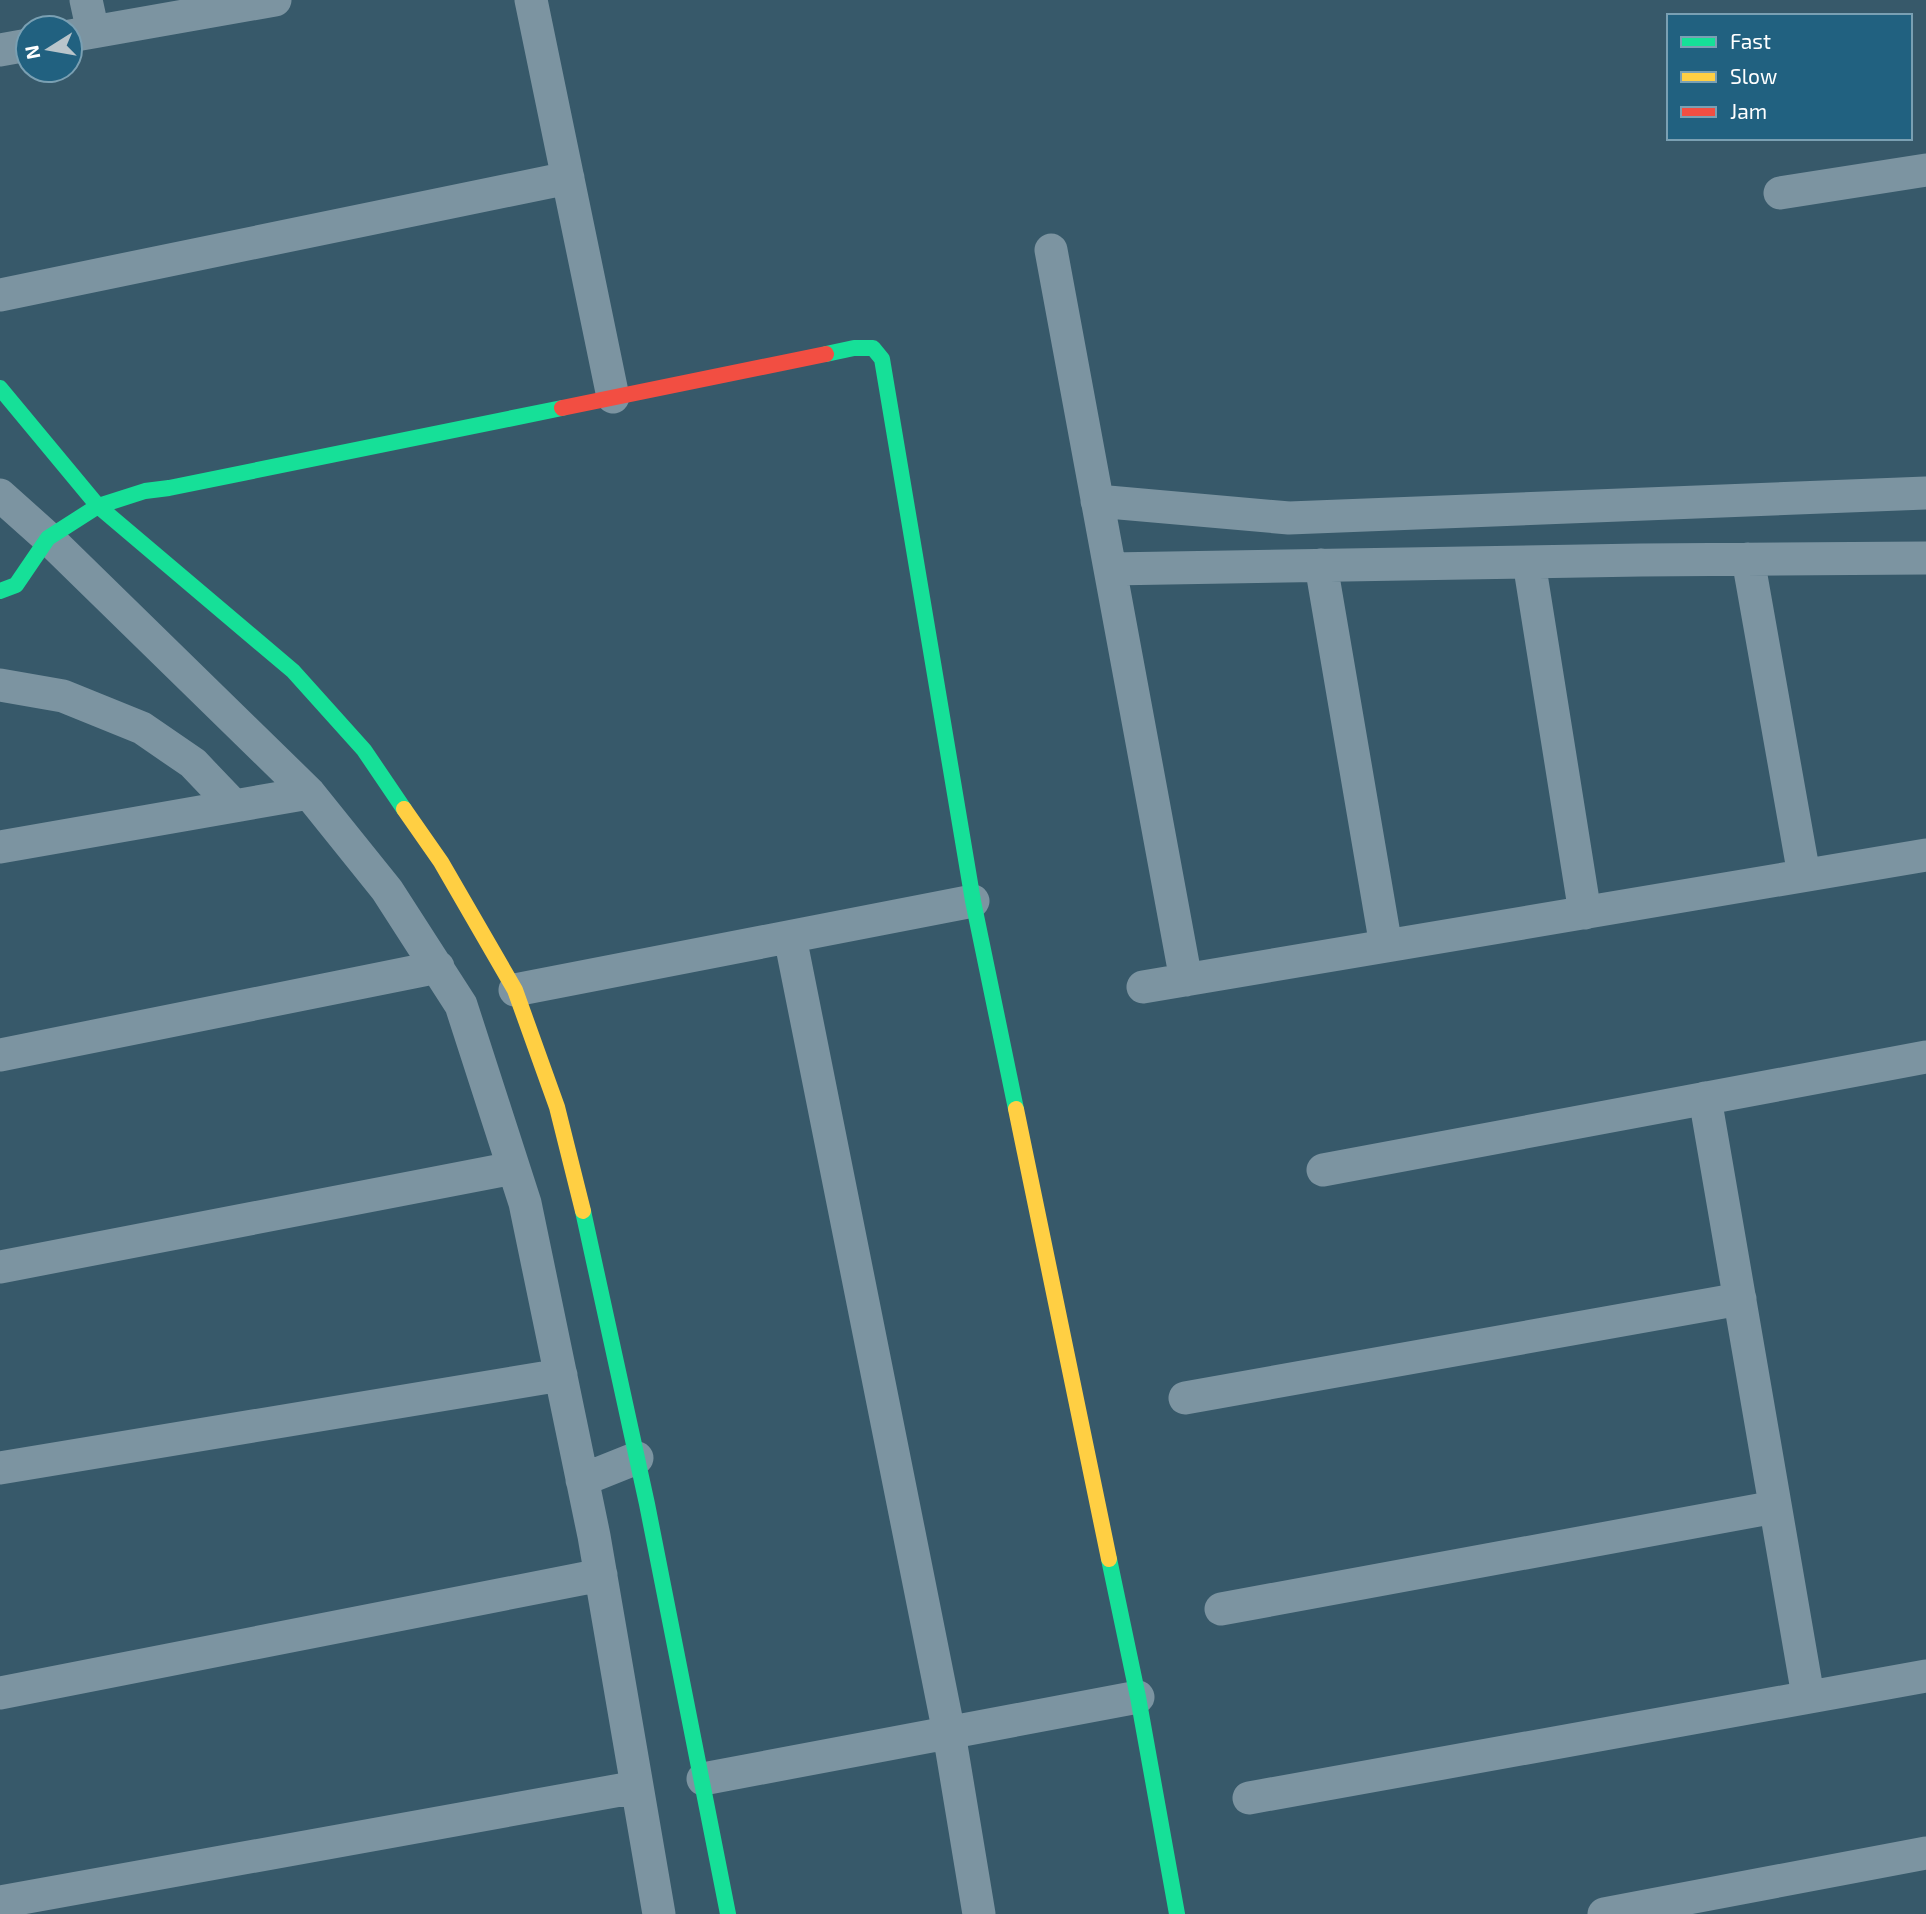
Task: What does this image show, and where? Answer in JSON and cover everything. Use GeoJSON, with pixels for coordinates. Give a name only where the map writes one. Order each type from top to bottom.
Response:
{"type":"FeatureCollection","features":[{"type":"Feature","properties":{"kind":"street"},"geometry":{"type":"LineString","coordinates":[[84,23],[275,0]]}},
{"type":"Feature","properties":{"kind":"street"},"geometry":{"type":"LineString","coordinates":[[531,0],[612,397]]}},
{"type":"Feature","properties":{"kind":"street"},"geometry":{"type":"LineString","coordinates":[[1780,193],[1926,170]]}},
{"type":"Feature","properties":{"kind":"street"},"geometry":{"type":"LineString","coordinates":[[0,295],[568,178]]}},
{"type":"Feature","properties":{"kind":"street"},"geometry":{"type":"LineString","coordinates":[[1051,250],[1186,980]]}},
{"type":"Feature","properties":{"kind":"street"},"geometry":{"type":"LineString","coordinates":[[0,591],[16,585],[48,538],[98,506],[145,491],[855,348],[873,348],[882,359],[973,901],[1138,1697],[1177,1914]]}},
{"type":"Feature","properties":{"kind":"street"},"geometry":{"type":"LineString","coordinates":[[0,388],[98,506],[293,671],[364,750],[441,862],[515,990],[557,1107],[590,1239],[703,1779],[728,1914]]}},
{"type":"Feature","properties":{"kind":"street"},"geometry":{"type":"LineString","coordinates":[[1097,501],[1289,518],[1926,493]]}},
{"type":"Feature","properties":{"kind":"street"},"geometry":{"type":"LineString","coordinates":[[0,495],[48,538],[309,793],[387,890],[461,1005],[525,1203],[601,1575],[659,1914]]}},
{"type":"Feature","properties":{"kind":"street"},"geometry":{"type":"LineString","coordinates":[[0,530],[48,538]]}},
{"type":"Feature","properties":{"kind":"street"},"geometry":{"type":"LineString","coordinates":[[1110,569],[1926,558]]}},
{"type":"Feature","properties":{"kind":"street"},"geometry":{"type":"LineString","coordinates":[[1748,559],[1804,875]]}},
{"type":"Feature","properties":{"kind":"street"},"geometry":{"type":"LineString","coordinates":[[1529,562],[1585,912]]}},
{"type":"Feature","properties":{"kind":"street"},"geometry":{"type":"LineString","coordinates":[[1321,565],[1386,946]]}},
{"type":"Feature","properties":{"kind":"street"},"geometry":{"type":"LineString","coordinates":[[0,685],[63,696],[142,728],[193,763],[234,806]]}},
{"type":"Feature","properties":{"kind":"street"},"geometry":{"type":"LineString","coordinates":[[0,848],[309,793]]}},
{"type":"Feature","properties":{"kind":"street"},"geometry":{"type":"LineString","coordinates":[[1143,987],[1926,855]]}},
{"type":"Feature","properties":{"kind":"street"},"geometry":{"type":"LineString","coordinates":[[515,990],[973,901]]}},
{"type":"Feature","properties":{"kind":"street"},"geometry":{"type":"LineString","coordinates":[[790,937],[949,1733],[979,1914]]}},
{"type":"Feature","properties":{"kind":"street"},"geometry":{"type":"LineString","coordinates":[[0,1055],[438,967]]}},
{"type":"Feature","properties":{"kind":"street"},"geometry":{"type":"LineString","coordinates":[[1323,1170],[1926,1057]]}},
{"type":"Feature","properties":{"kind":"street"},"geometry":{"type":"LineString","coordinates":[[1706,1098],[1808,1696]]}},
{"type":"Feature","properties":{"kind":"street"},"geometry":{"type":"LineString","coordinates":[[0,1267],[513,1168]]}},
{"type":"Feature","properties":{"kind":"street"},"geometry":{"type":"LineString","coordinates":[[1185,1398],[1740,1299]]}},
{"type":"Feature","properties":{"kind":"street"},"geometry":{"type":"LineString","coordinates":[[0,1468],[561,1375]]}},
{"type":"Feature","properties":{"kind":"street"},"geometry":{"type":"LineString","coordinates":[[582,1480],[637,1458]]}},
{"type":"Feature","properties":{"kind":"street"},"geometry":{"type":"LineString","coordinates":[[1221,1609],[1775,1507]]}},
{"type":"Feature","properties":{"kind":"street"},"geometry":{"type":"LineString","coordinates":[[0,1693],[601,1575]]}},
{"type":"Feature","properties":{"kind":"street"},"geometry":{"type":"LineString","coordinates":[[1249,1798],[1926,1676]]}},
{"type":"Feature","properties":{"kind":"street"},"geometry":{"type":"LineString","coordinates":[[703,1779],[1138,1697]]}},
{"type":"Feature","properties":{"kind":"street"},"geometry":{"type":"LineString","coordinates":[[0,1902],[637,1787]]}},
{"type":"Feature","properties":{"kind":"street"},"geometry":{"type":"LineString","coordinates":[[1604,1914],[1926,1853]]}},
{"type":"Feature","properties":{"kind":"traffic: fast"},"geometry":{"type":"LineString","coordinates":[[826,354],[854,348],[873,348],[882,359],[973,901],[1016,1109]]}},
{"type":"Feature","properties":{"kind":"traffic: fast"},"geometry":{"type":"LineString","coordinates":[[0,388],[98,506],[293,671],[364,750],[404,809]]}},
{"type":"Feature","properties":{"kind":"traffic: fast"},"geometry":{"type":"LineString","coordinates":[[0,591],[16,585],[48,538],[98,506],[145,491],[562,408]]}},
{"type":"Feature","properties":{"kind":"traffic: fast"},"geometry":{"type":"LineString","coordinates":[[583,1211],[647,1504],[728,1914]]}},
{"type":"Feature","properties":{"kind":"traffic: fast"},"geometry":{"type":"LineString","coordinates":[[1109,1559],[1138,1697],[1177,1914]]}},
{"type":"Feature","properties":{"kind":"traffic: slow"},"geometry":{"type":"LineString","coordinates":[[404,809],[441,862],[515,990],[557,1107],[583,1211]]}},
{"type":"Feature","properties":{"kind":"traffic: slow"},"geometry":{"type":"LineString","coordinates":[[1016,1109],[1109,1559]]}},
{"type":"Feature","properties":{"kind":"traffic: jam"},"geometry":{"type":"LineString","coordinates":[[562,408],[826,354]]}}]}
